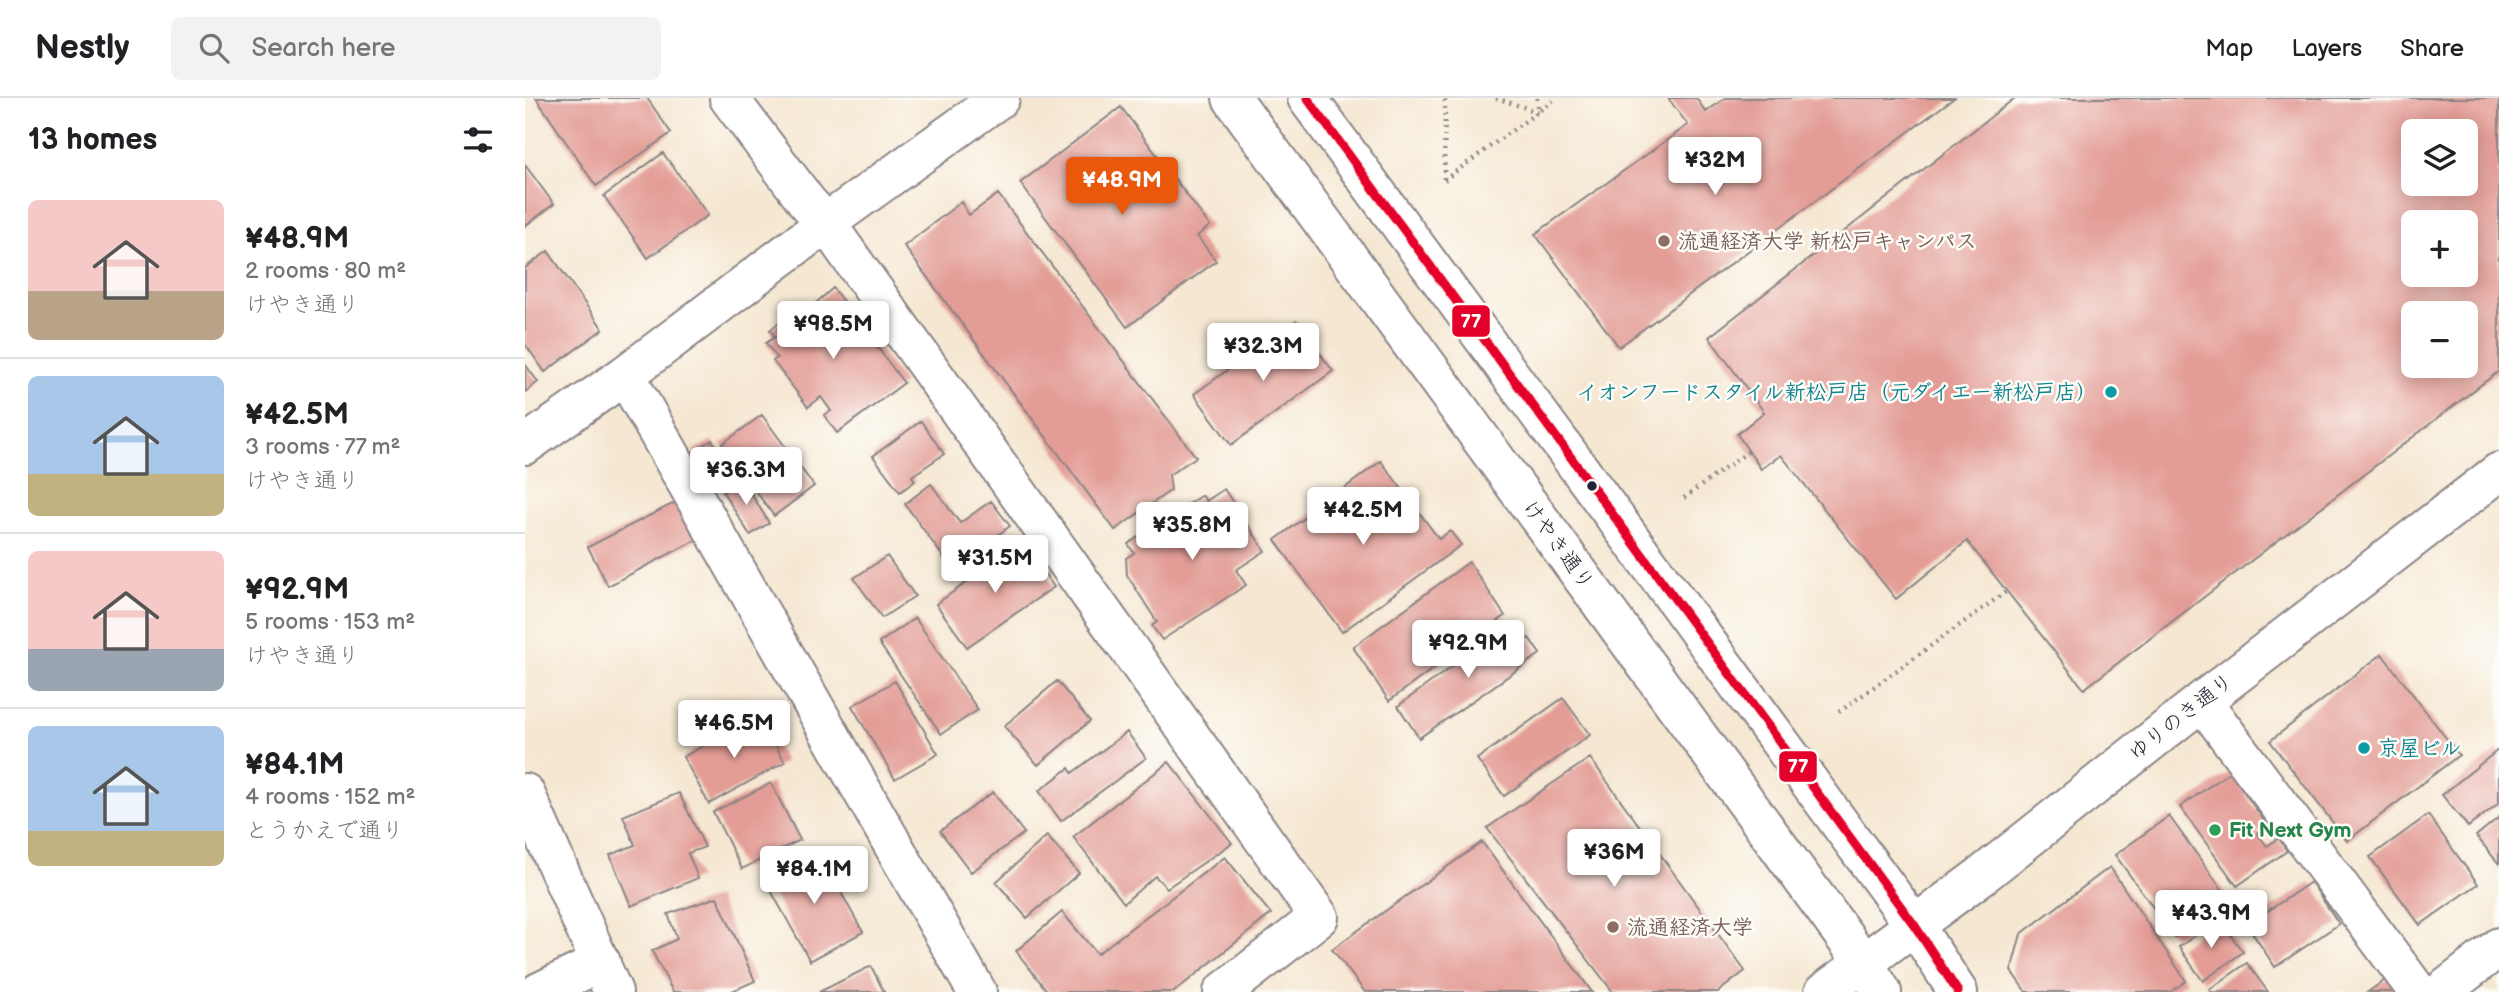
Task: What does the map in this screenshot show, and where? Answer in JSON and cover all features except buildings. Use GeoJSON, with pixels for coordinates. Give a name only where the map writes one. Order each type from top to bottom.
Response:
{"type":"FeatureCollection","features":[{"type":"Feature","properties":{"kind":"street"},"geometry":{"type":"LineString","coordinates":[[729,98],[807,202],[826,223],[1319,917],[1223,992]]}},
{"type":"Feature","properties":{"kind":"street"},"geometry":{"type":"LineString","coordinates":[[525,445],[625,375],[826,223],[1000,98]]}},
{"type":"Feature","properties":{"kind":"street","name":"けやき通り"},"geometry":{"type":"LineString","coordinates":[[1232,98],[1873,977]]}},
{"type":"Feature","properties":{"kind":"street"},"geometry":{"type":"LineString","coordinates":[[1307,98],[1915,926],[1958,992]]}},
{"type":"Feature","properties":{"kind":"street"},"geometry":{"type":"LineString","coordinates":[[625,375],[977,992]]}},
{"type":"Feature","properties":{"kind":"street","name":"ゆりのき通り"},"geometry":{"type":"LineString","coordinates":[[1824,992],[1873,977],[1915,926],[2499,472]]}},
{"type":"Feature","properties":{"kind":"street"},"geometry":{"type":"LineString","coordinates":[[2202,701],[2418,992]]}},
{"type":"Feature","properties":{"kind":"street"},"geometry":{"type":"LineString","coordinates":[[525,793],[607,977],[539,992]]}},
{"type":"Feature","properties":{"kind":"street"},"geometry":{"type":"LineString","coordinates":[[2441,992],[2499,947]]}},
{"type":"Feature","properties":{"kind":"path"},"geometry":{"type":"LineString","coordinates":[[1445,98],[1444,180],[1557,98]]}},
{"type":"Feature","properties":{"kind":"path"},"geometry":{"type":"LineString","coordinates":[[1496,98],[1538,112]]}},
{"type":"Feature","properties":{"kind":"path"},"geometry":{"type":"LineString","coordinates":[[1537,98],[1538,112]]}},
{"type":"Feature","properties":{"kind":"path"},"geometry":{"type":"LineString","coordinates":[[1684,498],[1749,451]]}},
{"type":"Feature","properties":{"kind":"path"},"geometry":{"type":"LineString","coordinates":[[1839,712],[2007,591]]}},
{"type":"Feature","properties":{"kind":"transit line","name":"77"},"geometry":{"type":"LineString","coordinates":[[1307,98],[1915,926],[1958,992]]}},
{"type":"Feature","properties":{"kind":"place","name":"流通経済大学 新松戸キャンパス"},"geometry":{"type":"Point","coordinates":[1664,241]}},
{"type":"Feature","properties":{"kind":"place","name":"イオンフードスタイル新松戸店（元ダイエー新松戸店）"},"geometry":{"type":"Point","coordinates":[2111,392]}},
{"type":"Feature","properties":{"kind":"place","name":"京屋ビル"},"geometry":{"type":"Point","coordinates":[2364,748]}},
{"type":"Feature","properties":{"kind":"place","name":"Fit Next Gym"},"geometry":{"type":"Point","coordinates":[2215,830]}},
{"type":"Feature","properties":{"kind":"place","name":"流通経済大学"},"geometry":{"type":"Point","coordinates":[1613,927]}}]}
